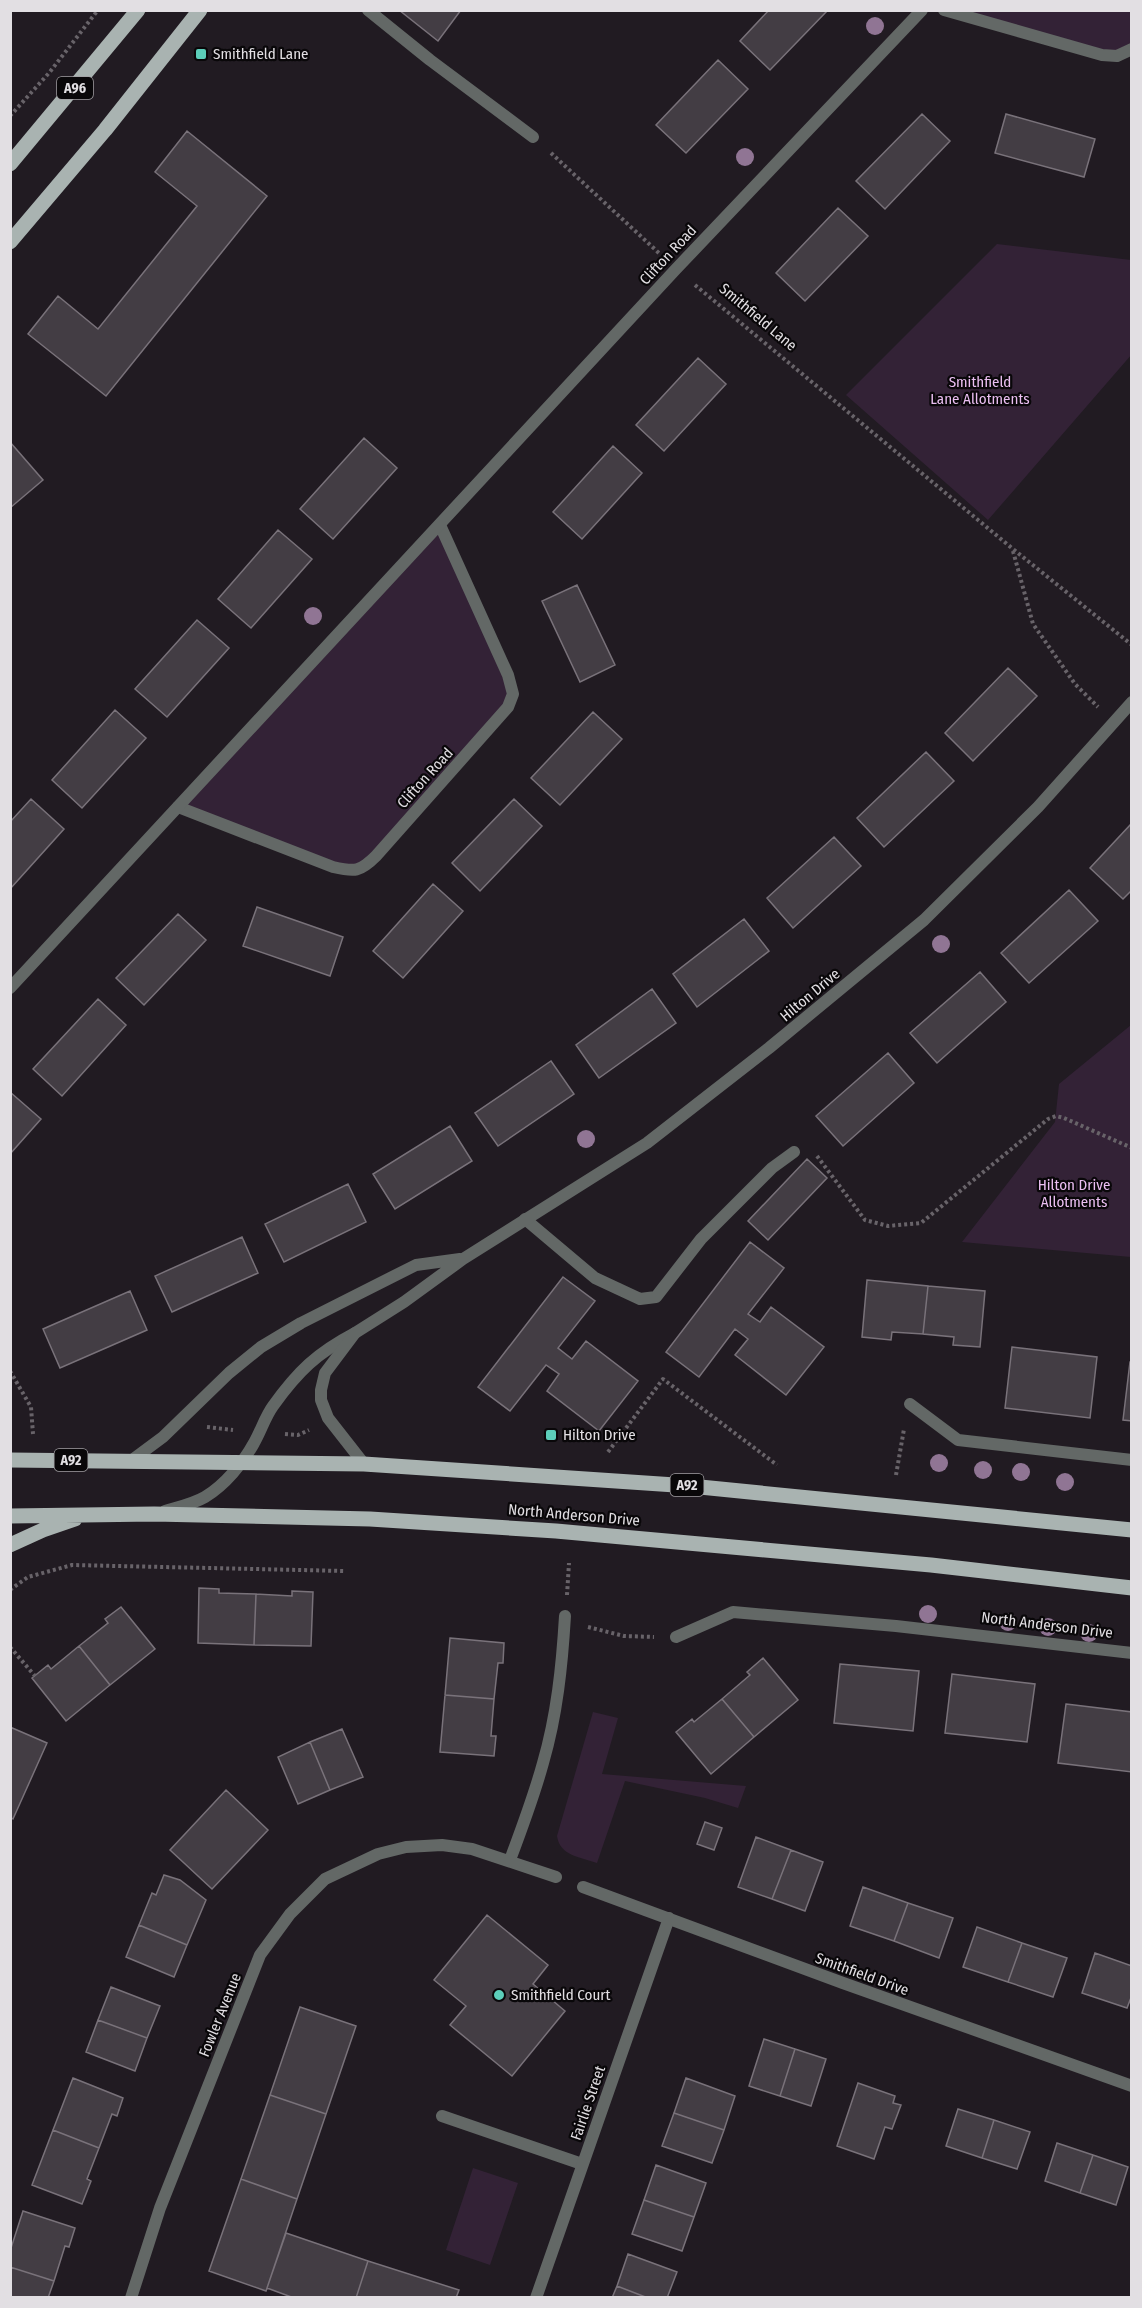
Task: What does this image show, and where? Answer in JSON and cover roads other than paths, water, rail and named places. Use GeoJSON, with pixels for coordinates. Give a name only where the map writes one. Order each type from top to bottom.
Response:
{"type":"FeatureCollection","features":[{"type":"Feature","properties":{"kind":"main road","name":"A96"},"geometry":{"type":"LineString","coordinates":[[10,164],[138,10]]}},
{"type":"Feature","properties":{"kind":"main road"},"geometry":{"type":"LineString","coordinates":[[10,242],[105,130],[200,10]]}},
{"type":"Feature","properties":{"kind":"main road","name":"A92"},"geometry":{"type":"LineString","coordinates":[[10,1460],[364,1464],[690,1486],[1131,1530]]}},
{"type":"Feature","properties":{"kind":"main road"},"geometry":{"type":"LineString","coordinates":[[10,1545],[43,1530],[90,1514]]}},
{"type":"Feature","properties":{"kind":"main road","name":"North Anderson Drive"},"geometry":{"type":"LineString","coordinates":[[10,1516],[154,1514],[345,1518],[556,1531],[931,1565],[1131,1588]]}},
{"type":"Feature","properties":{"kind":"street"},"geometry":{"type":"LineString","coordinates":[[368,10],[430,60],[534,137]]}},
{"type":"Feature","properties":{"kind":"street","name":"Clifton Road"},"geometry":{"type":"LineString","coordinates":[[10,988],[676,269],[922,10]]}},
{"type":"Feature","properties":{"kind":"street"},"geometry":{"type":"LineString","coordinates":[[944,10],[1102,55],[1117,56],[1131,49]]}},
{"type":"Feature","properties":{"kind":"street","name":"Clifton Road"},"geometry":{"type":"LineString","coordinates":[[178,807],[333,867],[351,871],[364,868],[376,856],[508,707],[513,694],[508,675],[440,525]]}},
{"type":"Feature","properties":{"kind":"street","name":"Hilton Drive"},"geometry":{"type":"LineString","coordinates":[[364,1464],[328,1418],[321,1400],[325,1373],[355,1333],[404,1302],[463,1259],[647,1143],[770,1048],[924,920],[1038,807],[1131,702]]}},
{"type":"Feature","properties":{"kind":"street"},"geometry":{"type":"LineString","coordinates":[[525,1219],[596,1278],[639,1299],[656,1297],[701,1239],[772,1168],[794,1152]]}},
{"type":"Feature","properties":{"kind":"street","name":"Hilton Drive"},"geometry":{"type":"LineString","coordinates":[[132,1460],[164,1437],[229,1372],[261,1347],[301,1323],[416,1265],[463,1259]]}},
{"type":"Feature","properties":{"kind":"street"},"geometry":{"type":"LineString","coordinates":[[154,1514],[205,1497],[242,1463],[272,1407],[308,1363],[328,1348],[355,1333]]}},
{"type":"Feature","properties":{"kind":"street"},"geometry":{"type":"LineString","coordinates":[[910,1404],[958,1440],[1131,1460]]}},
{"type":"Feature","properties":{"kind":"street","name":"North Anderson Drive"},"geometry":{"type":"LineString","coordinates":[[676,1637],[733,1611],[897,1626],[1131,1653]]}},
{"type":"Feature","properties":{"kind":"street"},"geometry":{"type":"LineString","coordinates":[[556,1877],[510,1860],[531,1803],[549,1739],[562,1670],[565,1616]]}},
{"type":"Feature","properties":{"kind":"street","name":"Fowler Avenue"},"geometry":{"type":"LineString","coordinates":[[131,2298],[160,2208],[260,1955],[290,1914],[325,1879],[378,1854],[406,1847],[442,1845],[472,1849],[510,1860]]}},
{"type":"Feature","properties":{"kind":"street","name":"Smithfield Drive"},"geometry":{"type":"LineString","coordinates":[[583,1887],[1131,2086]]}},
{"type":"Feature","properties":{"kind":"street","name":"Fairlie Street"},"geometry":{"type":"LineString","coordinates":[[536,2298],[669,1918]]}},
{"type":"Feature","properties":{"kind":"street"},"geometry":{"type":"LineString","coordinates":[[441,2116],[582,2164]]}},
{"type":"Feature","properties":{"kind":"place","name":"Smithfield Lane"},"geometry":{"type":"Point","coordinates":[201,54]}},
{"type":"Feature","properties":{"kind":"place","name":"Hilton Drive"},"geometry":{"type":"Point","coordinates":[551,1435]}},
{"type":"Feature","properties":{"kind":"place","name":"Smithfield Court"},"geometry":{"type":"Point","coordinates":[499,1995]}},
{"type":"Feature","properties":{"kind":"park label","name":"Smithfield Lane Allotments"},"geometry":{"type":"Point","coordinates":[980,390]}},
{"type":"Feature","properties":{"kind":"park label","name":"Hilton Drive Allotments"},"geometry":{"type":"Point","coordinates":[1074,1194]}}]}
